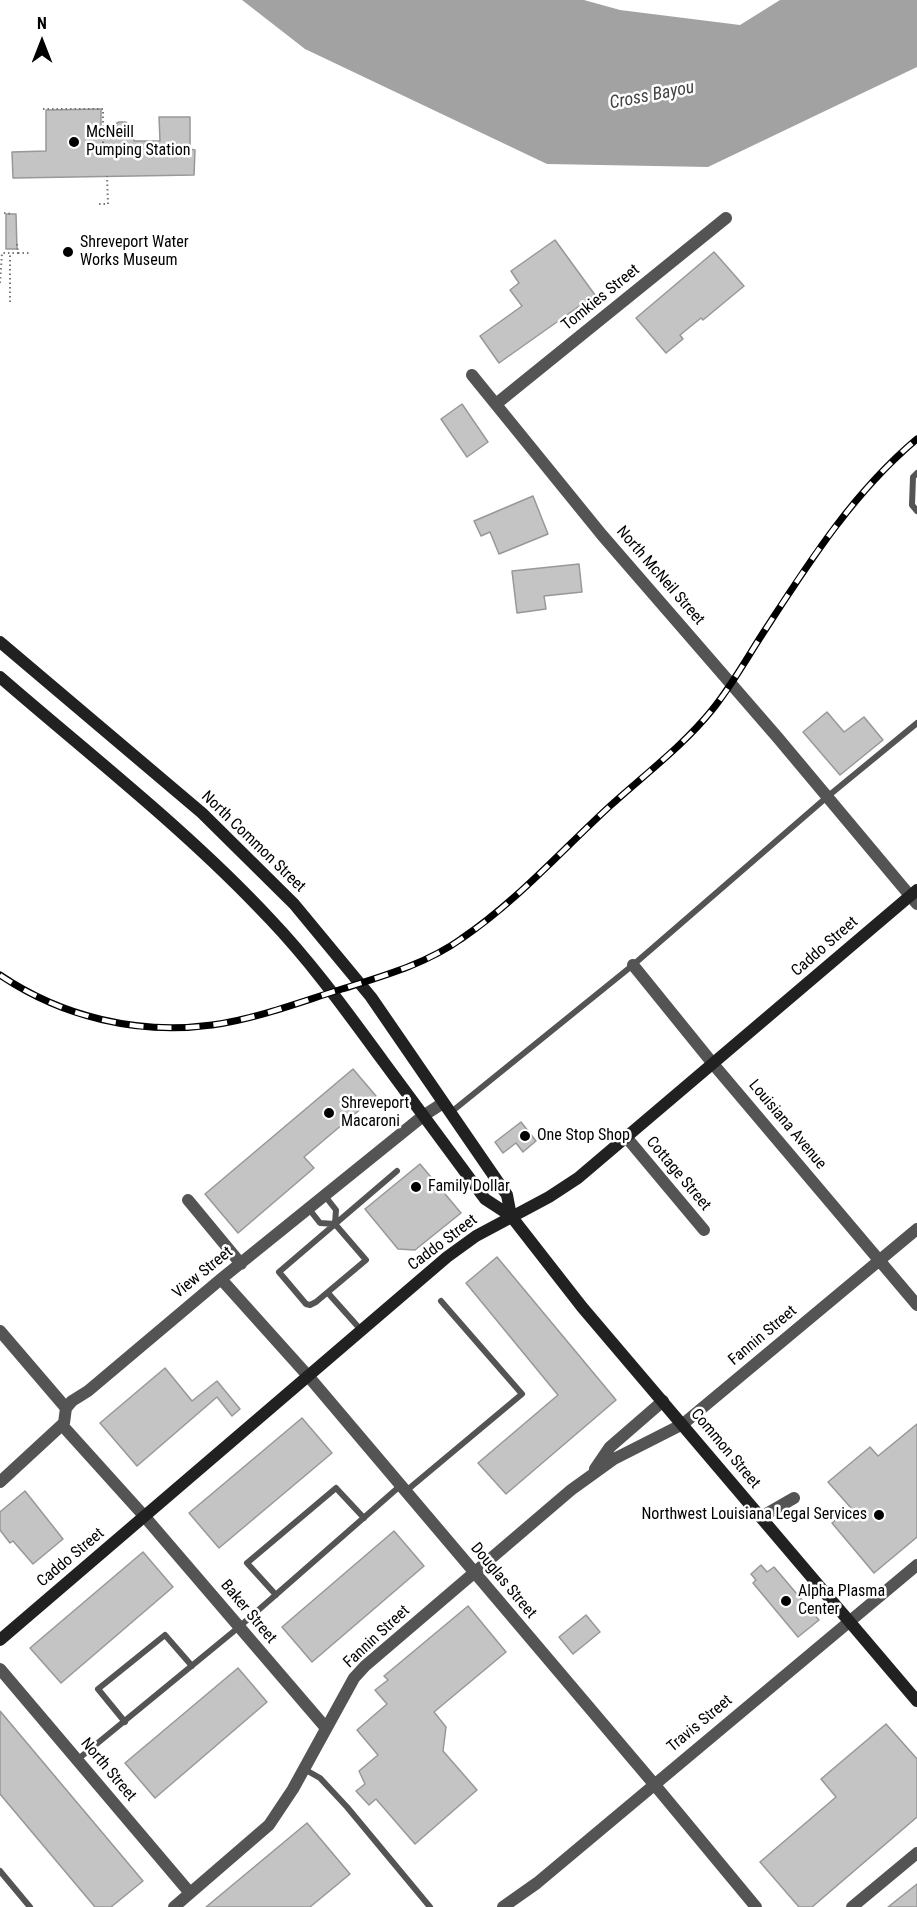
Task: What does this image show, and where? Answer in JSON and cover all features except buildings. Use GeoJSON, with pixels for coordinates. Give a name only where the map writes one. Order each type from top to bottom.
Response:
{"type":"FeatureCollection","features":[{"type":"Feature","properties":{"kind":"main road","name":"North Common Street"},"geometry":{"type":"LineString","coordinates":[[0,642],[202,813],[294,904],[371,997],[447,1108]]}},
{"type":"Feature","properties":{"kind":"main road"},"geometry":{"type":"LineString","coordinates":[[0,677],[179,831],[272,920],[348,1014],[423,1116]]}},
{"type":"Feature","properties":{"kind":"main road","name":"Caddo Street"},"geometry":{"type":"LineString","coordinates":[[0,1640],[447,1257],[476,1236],[563,1189],[915,897]]}},
{"type":"Feature","properties":{"kind":"main road","name":"Common Street"},"geometry":{"type":"LineString","coordinates":[[447,1108],[507,1195],[511,1216]]}},
{"type":"Feature","properties":{"kind":"main road","name":"Common Street"},"geometry":{"type":"LineString","coordinates":[[423,1116],[485,1199],[511,1216],[582,1307],[917,1701]]}},
{"type":"Feature","properties":{"kind":"street","name":"Tomkies Street"},"geometry":{"type":"LineString","coordinates":[[496,404],[726,218]]}},
{"type":"Feature","properties":{"kind":"street","name":"North McNeil Street"},"geometry":{"type":"LineString","coordinates":[[472,375],[602,535],[915,897]]}},
{"type":"Feature","properties":{"kind":"street","name":"Louisiana Avenue"},"geometry":{"type":"LineString","coordinates":[[633,965],[714,1065],[917,1305]]}},
{"type":"Feature","properties":{"kind":"street","name":"View Street"},"geometry":{"type":"LineString","coordinates":[[66,1408],[423,1116],[447,1108]]}},
{"type":"Feature","properties":{"kind":"street","name":"Cottage Street"},"geometry":{"type":"LineString","coordinates":[[627,1138],[704,1230]]}},
{"type":"Feature","properties":{"kind":"street"},"geometry":{"type":"LineString","coordinates":[[188,1200],[241,1264]]}},
{"type":"Feature","properties":{"kind":"street","name":"Fannin Street"},"geometry":{"type":"LineString","coordinates":[[174,1907],[269,1825],[304,1769],[354,1678],[365,1666],[591,1475],[615,1459],[682,1424],[917,1229]]}},
{"type":"Feature","properties":{"kind":"street","name":"Douglas Street"},"geometry":{"type":"LineString","coordinates":[[221,1279],[309,1377],[756,1907]]}},
{"type":"Feature","properties":{"kind":"street"},"geometry":{"type":"LineString","coordinates":[[0,1330],[66,1408],[62,1425],[0,1482]]}},
{"type":"Feature","properties":{"kind":"street","name":"Fannin Street"},"geometry":{"type":"LineString","coordinates":[[591,1475],[610,1447],[663,1401]]}},
{"type":"Feature","properties":{"kind":"street","name":"Baker Street"},"geometry":{"type":"LineString","coordinates":[[62,1425],[145,1517],[326,1728]]}},
{"type":"Feature","properties":{"kind":"street"},"geometry":{"type":"LineString","coordinates":[[761,1517],[794,1498]]}},
{"type":"Feature","properties":{"kind":"street","name":"Travis Street"},"geometry":{"type":"LineString","coordinates":[[503,1907],[537,1883],[917,1565]]}},
{"type":"Feature","properties":{"kind":"street","name":"North Street"},"geometry":{"type":"LineString","coordinates":[[0,1669],[190,1893]]}},
{"type":"Feature","properties":{"kind":"street"},"geometry":{"type":"LineString","coordinates":[[852,1907],[917,1853]]}},
{"type":"Feature","properties":{"kind":"lane"},"geometry":{"type":"LineString","coordinates":[[917,473],[913,477],[912,505],[917,511]]}},
{"type":"Feature","properties":{"kind":"lane"},"geometry":{"type":"LineString","coordinates":[[447,1108],[633,965],[827,797],[917,723]]}},
{"type":"Feature","properties":{"kind":"lane"},"geometry":{"type":"LineString","coordinates":[[325,1196],[336,1210],[335,1224],[366,1260],[328,1293],[310,1305],[306,1304],[279,1272],[335,1224],[397,1171]]}},
{"type":"Feature","properties":{"kind":"lane"},"geometry":{"type":"LineString","coordinates":[[309,1209],[320,1223],[335,1224]]}},
{"type":"Feature","properties":{"kind":"lane"},"geometry":{"type":"LineString","coordinates":[[328,1293],[362,1331]]}},
{"type":"Feature","properties":{"kind":"lane"},"geometry":{"type":"LineString","coordinates":[[77,1760],[239,1627],[364,1518],[522,1394],[441,1301]]}},
{"type":"Feature","properties":{"kind":"lane"},"geometry":{"type":"LineString","coordinates":[[276,1595],[247,1563],[336,1488],[364,1518]]}},
{"type":"Feature","properties":{"kind":"lane"},"geometry":{"type":"LineString","coordinates":[[124,1722],[98,1689],[165,1635],[192,1666]]}},
{"type":"Feature","properties":{"kind":"lane"},"geometry":{"type":"LineString","coordinates":[[304,1769],[320,1778],[347,1807],[430,1907]]}},
{"type":"Feature","properties":{"kind":"lane"},"geometry":{"type":"LineString","coordinates":[[0,1871],[30,1907]]}},
{"type":"Feature","properties":{"kind":"path"},"geometry":{"type":"LineString","coordinates":[[43,109],[103,109],[104,143]]}},
{"type":"Feature","properties":{"kind":"path"},"geometry":{"type":"LineString","coordinates":[[104,130],[113,130]]}},
{"type":"Feature","properties":{"kind":"path"},"geometry":{"type":"LineString","coordinates":[[99,204],[108,204],[106,176]]}},
{"type":"Feature","properties":{"kind":"path"},"geometry":{"type":"LineString","coordinates":[[4,213],[13,214]]}},
{"type":"Feature","properties":{"kind":"path"},"geometry":{"type":"LineString","coordinates":[[17,244],[18,253]]}},
{"type":"Feature","properties":{"kind":"path"},"geometry":{"type":"LineString","coordinates":[[0,283],[2,253],[30,253]]}},
{"type":"Feature","properties":{"kind":"path"},"geometry":{"type":"LineString","coordinates":[[10,253],[10,302]]}},
{"type":"Feature","properties":{"kind":"water","name":"Cross Bayou"},"geometry":{"type":"Polygon","coordinates":[[[242,0],[584,0],[620,10],[740,25],[780,0],[917,0],[917,67],[708,167],[547,164],[305,49],[242,0]]]}},
{"type":"Feature","properties":{"kind":"railway"},"geometry":{"type":"LineString","coordinates":[[0,975],[49,1002],[102,1020],[129,1025],[184,1027],[212,1025],[278,1010],[404,969],[448,948],[481,925],[519,893],[701,723],[727,690],[800,576],[835,527],[874,481],[917,439]]}},
{"type":"Feature","properties":{"kind":"place","name":"McNeill Pumping Station"},"geometry":{"type":"Point","coordinates":[74,142]}},
{"type":"Feature","properties":{"kind":"place","name":"Shreveport Water Works Museum"},"geometry":{"type":"Point","coordinates":[68,252]}},
{"type":"Feature","properties":{"kind":"place","name":"Shreveport Macaroni"},"geometry":{"type":"Point","coordinates":[329,1113]}},
{"type":"Feature","properties":{"kind":"place","name":"One Stop Shop"},"geometry":{"type":"Point","coordinates":[525,1136]}},
{"type":"Feature","properties":{"kind":"place","name":"Family Dollar"},"geometry":{"type":"Point","coordinates":[416,1187]}},
{"type":"Feature","properties":{"kind":"place","name":"Northwest Louisiana Legal Services"},"geometry":{"type":"Point","coordinates":[879,1515]}},
{"type":"Feature","properties":{"kind":"place","name":"Alpha Plasma Center"},"geometry":{"type":"Point","coordinates":[786,1601]}}]}
